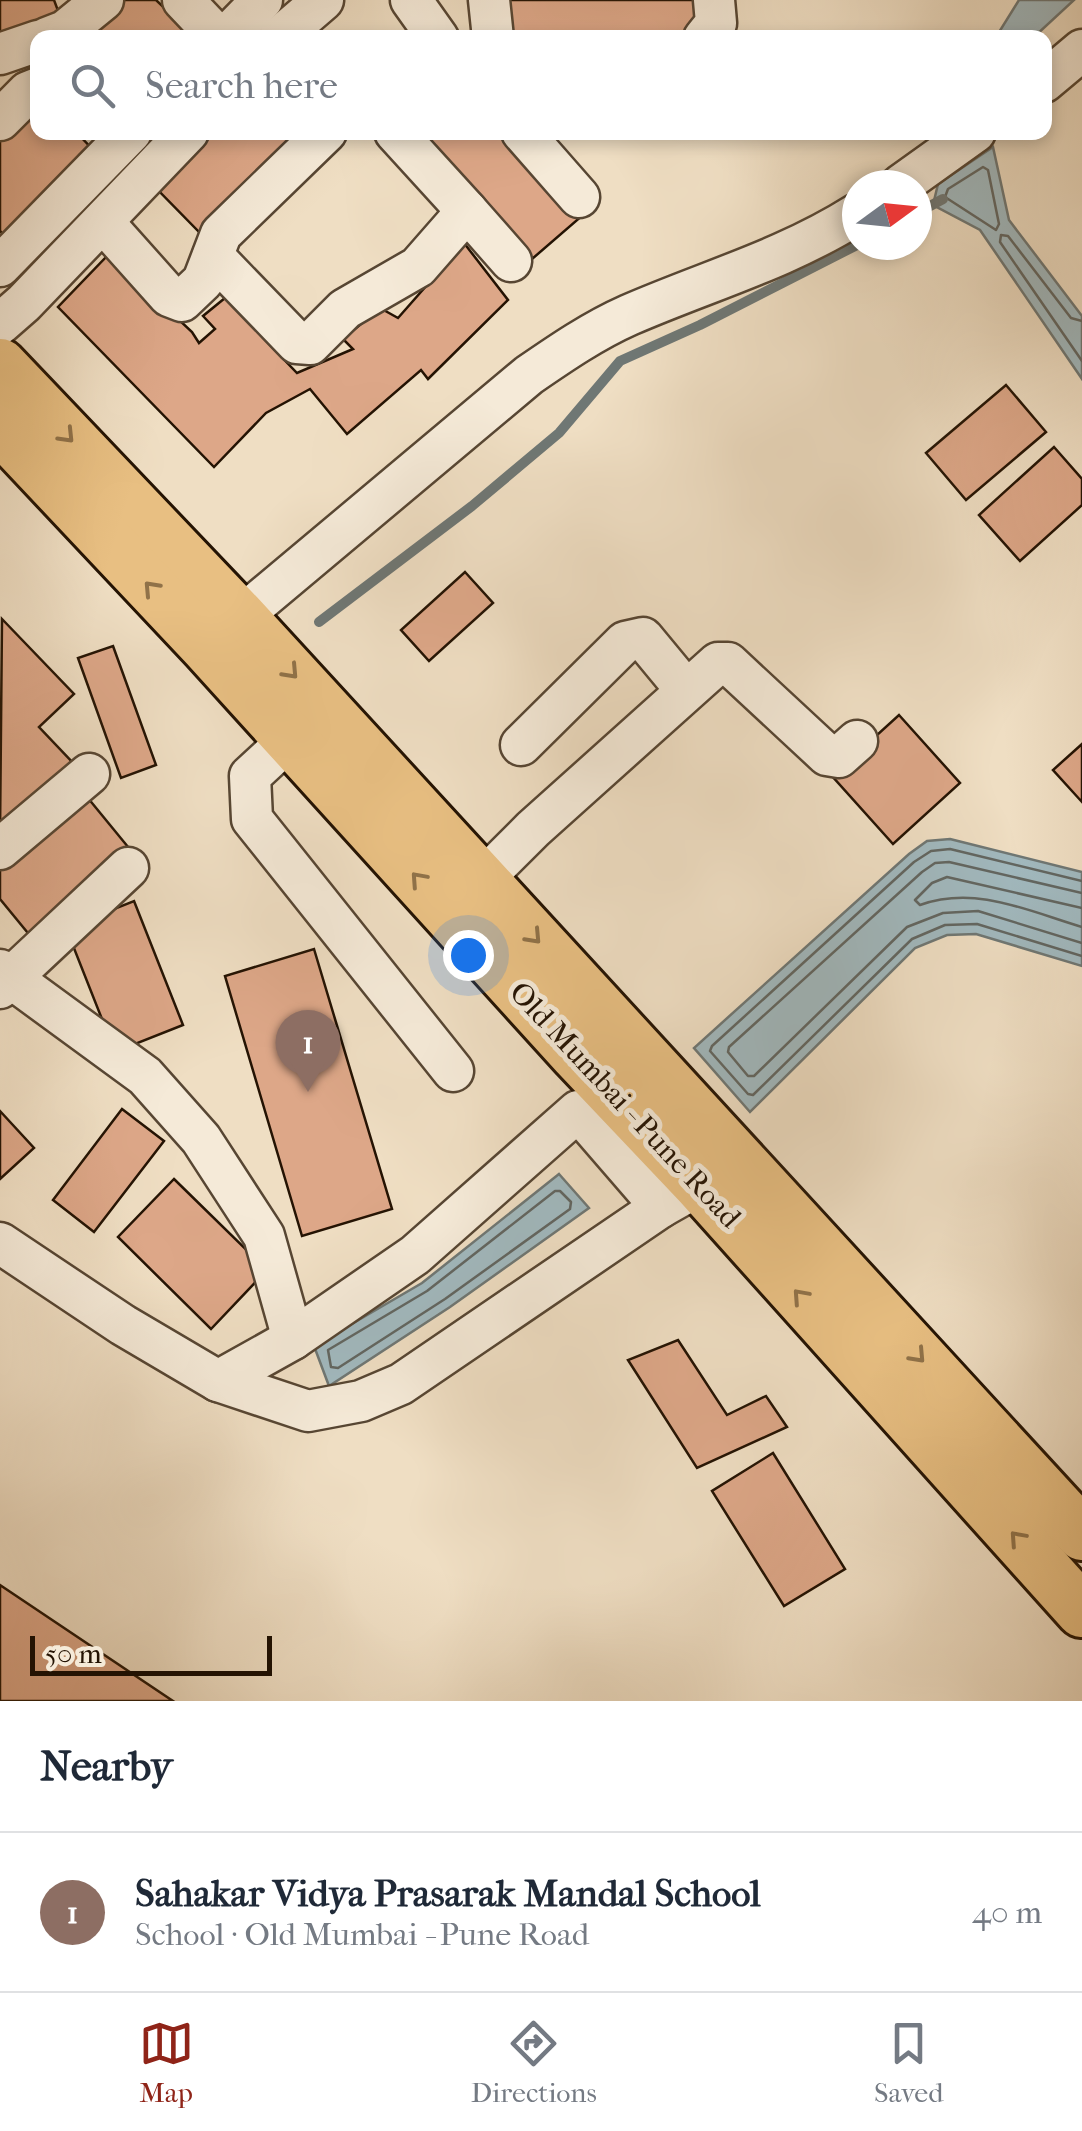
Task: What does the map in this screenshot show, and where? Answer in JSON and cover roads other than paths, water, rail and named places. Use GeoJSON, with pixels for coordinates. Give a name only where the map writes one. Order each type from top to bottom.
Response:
{"type":"FeatureCollection","features":[{"type":"Feature","properties":{"kind":"main road","name":"Old Mumbai - Pune Road"},"geometry":{"type":"LineString","coordinates":[[0,366],[223,631],[290,738],[698,1183],[1082,1611]]}},
{"type":"Feature","properties":{"kind":"main road","name":"Old Mumbai - Pune Road"},"geometry":{"type":"LineString","coordinates":[[0,427],[223,631],[482,880],[698,1183],[1082,1534]]}},
{"type":"Feature","properties":{"kind":"street"},"geometry":{"type":"LineString","coordinates":[[183,0],[214,30]]}},
{"type":"Feature","properties":{"kind":"street"},"geometry":{"type":"LineString","coordinates":[[230,30],[262,0]]}},
{"type":"Feature","properties":{"kind":"street"},"geometry":{"type":"LineString","coordinates":[[287,30],[323,0]]}},
{"type":"Feature","properties":{"kind":"street"},"geometry":{"type":"LineString","coordinates":[[411,0],[433,30]]}},
{"type":"Feature","properties":{"kind":"street"},"geometry":{"type":"LineString","coordinates":[[490,0],[492,30]]}},
{"type":"Feature","properties":{"kind":"street"},"geometry":{"type":"LineString","coordinates":[[710,30],[716,22],[714,0]]}},
{"type":"Feature","properties":{"kind":"street"},"geometry":{"type":"LineString","coordinates":[[0,54],[30,40]]}},
{"type":"Feature","properties":{"kind":"street"},"geometry":{"type":"LineString","coordinates":[[1052,75],[1082,50]]}},
{"type":"Feature","properties":{"kind":"street"},"geometry":{"type":"LineString","coordinates":[[0,120],[30,91]]}},
{"type":"Feature","properties":{"kind":"street"},"geometry":{"type":"LineString","coordinates":[[4,257],[118,140]]}},
{"type":"Feature","properties":{"kind":"street"},"geometry":{"type":"LineString","coordinates":[[0,324],[24,304],[180,140]]}},
{"type":"Feature","properties":{"kind":"street"},"geometry":{"type":"LineString","coordinates":[[102,222],[168,296],[182,300],[202,281],[222,234],[318,140]]}},
{"type":"Feature","properties":{"kind":"street"},"geometry":{"type":"LineString","coordinates":[[402,140],[511,261]]}},
{"type":"Feature","properties":{"kind":"street"},"geometry":{"type":"LineString","coordinates":[[529,140],[580,197]]}},
{"type":"Feature","properties":{"kind":"street"},"geometry":{"type":"LineString","coordinates":[[922,170],[964,140]]}},
{"type":"Feature","properties":{"kind":"street"},"geometry":{"type":"LineString","coordinates":[[212,256],[296,343],[310,344],[345,308],[418,267],[468,210]]}},
{"type":"Feature","properties":{"kind":"street"},"geometry":{"type":"LineString","coordinates":[[223,631],[528,375],[576,343],[627,316],[778,258],[842,222]]}},
{"type":"Feature","properties":{"kind":"street"},"geometry":{"type":"LineString","coordinates":[[520,746],[625,642],[634,638],[644,638],[686,690]]}},
{"type":"Feature","properties":{"kind":"street"},"geometry":{"type":"LineString","coordinates":[[482,880],[718,663],[728,663],[827,755],[840,757],[858,741]]}},
{"type":"Feature","properties":{"kind":"street"},"geometry":{"type":"LineString","coordinates":[[290,738],[250,776],[252,820],[454,1071]]}},
{"type":"Feature","properties":{"kind":"street"},"geometry":{"type":"LineString","coordinates":[[0,848],[89,774]]}},
{"type":"Feature","properties":{"kind":"street"},"geometry":{"type":"LineString","coordinates":[[128,868],[3,979],[145,1076],[201,1139],[264,1236],[293,1339]]}},
{"type":"Feature","properties":{"kind":"street"},"geometry":{"type":"LineString","coordinates":[[218,1381],[293,1339],[415,1254],[578,1111],[584,1084],[576,1054]]}},
{"type":"Feature","properties":{"kind":"street"},"geometry":{"type":"LineString","coordinates":[[0,1243],[123,1325],[218,1381],[308,1411],[361,1401],[401,1384],[698,1183],[578,1111]]}},
{"type":"Feature","properties":{"kind":"water"},"geometry":{"type":"Polygon","coordinates":[[[1019,0],[1074,0],[1042,30],[1000,30],[1019,0]]]}},
{"type":"Feature","properties":{"kind":"water"},"geometry":{"type":"Polygon","coordinates":[[[993,147],[1009,220],[1082,316],[1082,379],[980,230],[933,205],[938,184],[993,147]]]}},
{"type":"Feature","properties":{"kind":"water"},"geometry":{"type":"Polygon","coordinates":[[[950,839],[1082,872],[1082,966],[976,934],[947,935],[915,948],[750,1112],[694,1048],[909,854],[927,841],[950,839]]]}},
{"type":"Feature","properties":{"kind":"water"},"geometry":{"type":"Polygon","coordinates":[[[559,1174],[589,1208],[450,1307],[329,1386],[314,1346],[422,1283],[559,1174]]]}},
{"type":"Feature","properties":{"kind":"waterway"},"geometry":{"type":"LineString","coordinates":[[932,205],[943,199]]}},
{"type":"Feature","properties":{"kind":"waterway"},"geometry":{"type":"LineString","coordinates":[[319,622],[472,506],[559,433],[620,361],[842,253]]}},
{"type":"Feature","properties":{"kind":"place","name":"Sahakar Vidya Prasarak Mandal School"},"geometry":{"type":"Point","coordinates":[308,1092]}}]}
